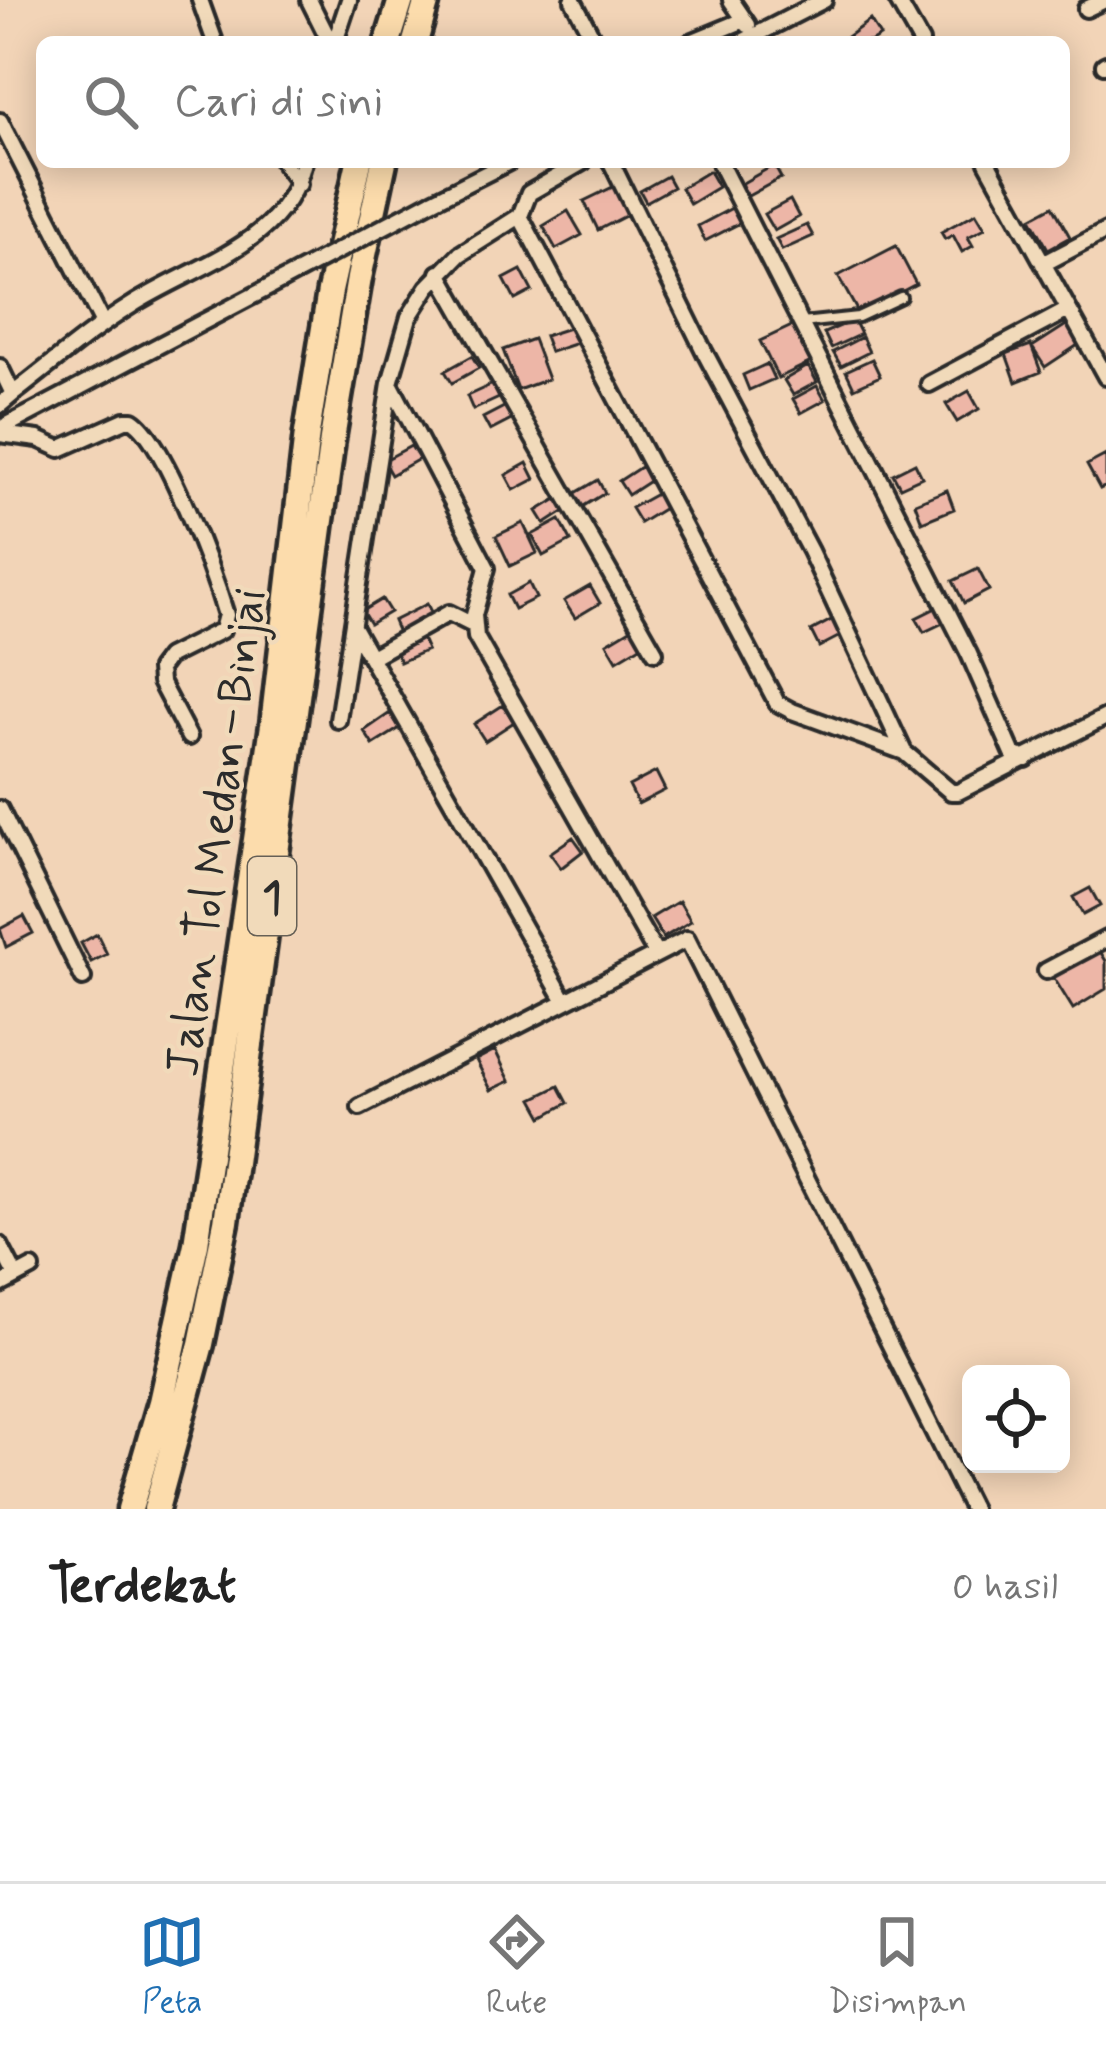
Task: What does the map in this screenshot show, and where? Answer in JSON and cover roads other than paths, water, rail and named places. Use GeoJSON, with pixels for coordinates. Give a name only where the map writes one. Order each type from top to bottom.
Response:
{"type":"FeatureCollection","features":[{"type":"Feature","properties":{"kind":"highway"},"geometry":{"type":"LineString","coordinates":[[390,36],[401,0]]}},
{"type":"Feature","properties":{"kind":"highway"},"geometry":{"type":"LineString","coordinates":[[417,36],[427,0]]}},
{"type":"Feature","properties":{"kind":"highway","name":"Jalan Tol Medan–Binjai"},"geometry":{"type":"LineString","coordinates":[[130,1509],[161,1402],[196,1244],[279,683],[310,413],[330,291],[358,168]]}},
{"type":"Feature","properties":{"kind":"highway","name":"Jalan Tol Medan–Binjai"},"geometry":{"type":"LineString","coordinates":[[156,1509],[201,1344],[226,1222],[332,439],[383,168]]}},
{"type":"Feature","properties":{"kind":"street"},"geometry":{"type":"LineString","coordinates":[[200,0],[213,36]]}},
{"type":"Feature","properties":{"kind":"street"},"geometry":{"type":"LineString","coordinates":[[309,0],[329,36]]}},
{"type":"Feature","properties":{"kind":"street"},"geometry":{"type":"LineString","coordinates":[[334,36],[349,0]]}},
{"type":"Feature","properties":{"kind":"street"},"geometry":{"type":"LineString","coordinates":[[573,0],[592,36]]}},
{"type":"Feature","properties":{"kind":"street"},"geometry":{"type":"LineString","coordinates":[[731,0],[742,21],[765,34],[824,0]]}},
{"type":"Feature","properties":{"kind":"street"},"geometry":{"type":"LineString","coordinates":[[897,0],[917,36]]}},
{"type":"Feature","properties":{"kind":"street"},"geometry":{"type":"LineString","coordinates":[[1086,9],[1105,0]]}},
{"type":"Feature","properties":{"kind":"street"},"geometry":{"type":"LineString","coordinates":[[706,36],[742,21]]}},
{"type":"Feature","properties":{"kind":"street"},"geometry":{"type":"LineString","coordinates":[[0,121],[103,324]]}},
{"type":"Feature","properties":{"kind":"street"},"geometry":{"type":"LineString","coordinates":[[287,168],[299,184]]}},
{"type":"Feature","properties":{"kind":"street"},"geometry":{"type":"LineString","coordinates":[[0,405],[103,324],[252,240],[291,200],[303,168]]}},
{"type":"Feature","properties":{"kind":"street"},"geometry":{"type":"LineString","coordinates":[[0,432],[497,168]]}},
{"type":"Feature","properties":{"kind":"street"},"geometry":{"type":"LineString","coordinates":[[338,720],[390,383],[409,317],[439,273],[460,254],[520,216],[529,194],[574,168]]}},
{"type":"Feature","properties":{"kind":"street"},"geometry":{"type":"LineString","coordinates":[[614,168],[811,551],[904,752]]}},
{"type":"Feature","properties":{"kind":"street"},"geometry":{"type":"LineString","coordinates":[[721,168],[969,654],[1013,754],[1026,759]]}},
{"type":"Feature","properties":{"kind":"street"},"geometry":{"type":"LineString","coordinates":[[990,168],[1106,377]]}},
{"type":"Feature","properties":{"kind":"street"},"geometry":{"type":"LineString","coordinates":[[520,216],[777,703],[904,752],[951,792],[1106,717]]}},
{"type":"Feature","properties":{"kind":"street"},"geometry":{"type":"LineString","coordinates":[[1043,264],[1106,231]]}},
{"type":"Feature","properties":{"kind":"street"},"geometry":{"type":"LineString","coordinates":[[439,273],[655,652]]}},
{"type":"Feature","properties":{"kind":"street"},"geometry":{"type":"LineString","coordinates":[[928,384],[1068,310]]}},
{"type":"Feature","properties":{"kind":"street"},"geometry":{"type":"LineString","coordinates":[[0,368],[13,394]]}},
{"type":"Feature","properties":{"kind":"street"},"geometry":{"type":"LineString","coordinates":[[390,383],[487,568],[473,625],[485,654],[656,954]]}},
{"type":"Feature","properties":{"kind":"street"},"geometry":{"type":"LineString","coordinates":[[0,432],[60,449],[133,420],[156,447],[180,494],[226,615],[223,630],[168,657],[159,669],[160,682],[189,737]]}},
{"type":"Feature","properties":{"kind":"street"},"geometry":{"type":"LineString","coordinates":[[371,657],[449,613],[473,625]]}},
{"type":"Feature","properties":{"kind":"street"},"geometry":{"type":"LineString","coordinates":[[353,627],[565,1001]]}},
{"type":"Feature","properties":{"kind":"street"},"geometry":{"type":"LineString","coordinates":[[0,809],[83,978]]}},
{"type":"Feature","properties":{"kind":"street"},"geometry":{"type":"LineString","coordinates":[[360,1107],[687,939],[972,1509]]}},
{"type":"Feature","properties":{"kind":"street"},"geometry":{"type":"LineString","coordinates":[[1046,971],[1106,939]]}},
{"type":"Feature","properties":{"kind":"street"},"geometry":{"type":"LineString","coordinates":[[0,1245],[16,1276]]}},
{"type":"Feature","properties":{"kind":"street"},"geometry":{"type":"LineString","coordinates":[[0,1285],[32,1268]]}},
{"type":"Feature","properties":{"kind":"lane"},"geometry":{"type":"LineString","coordinates":[[802,323],[858,317],[901,297]]}}]}
